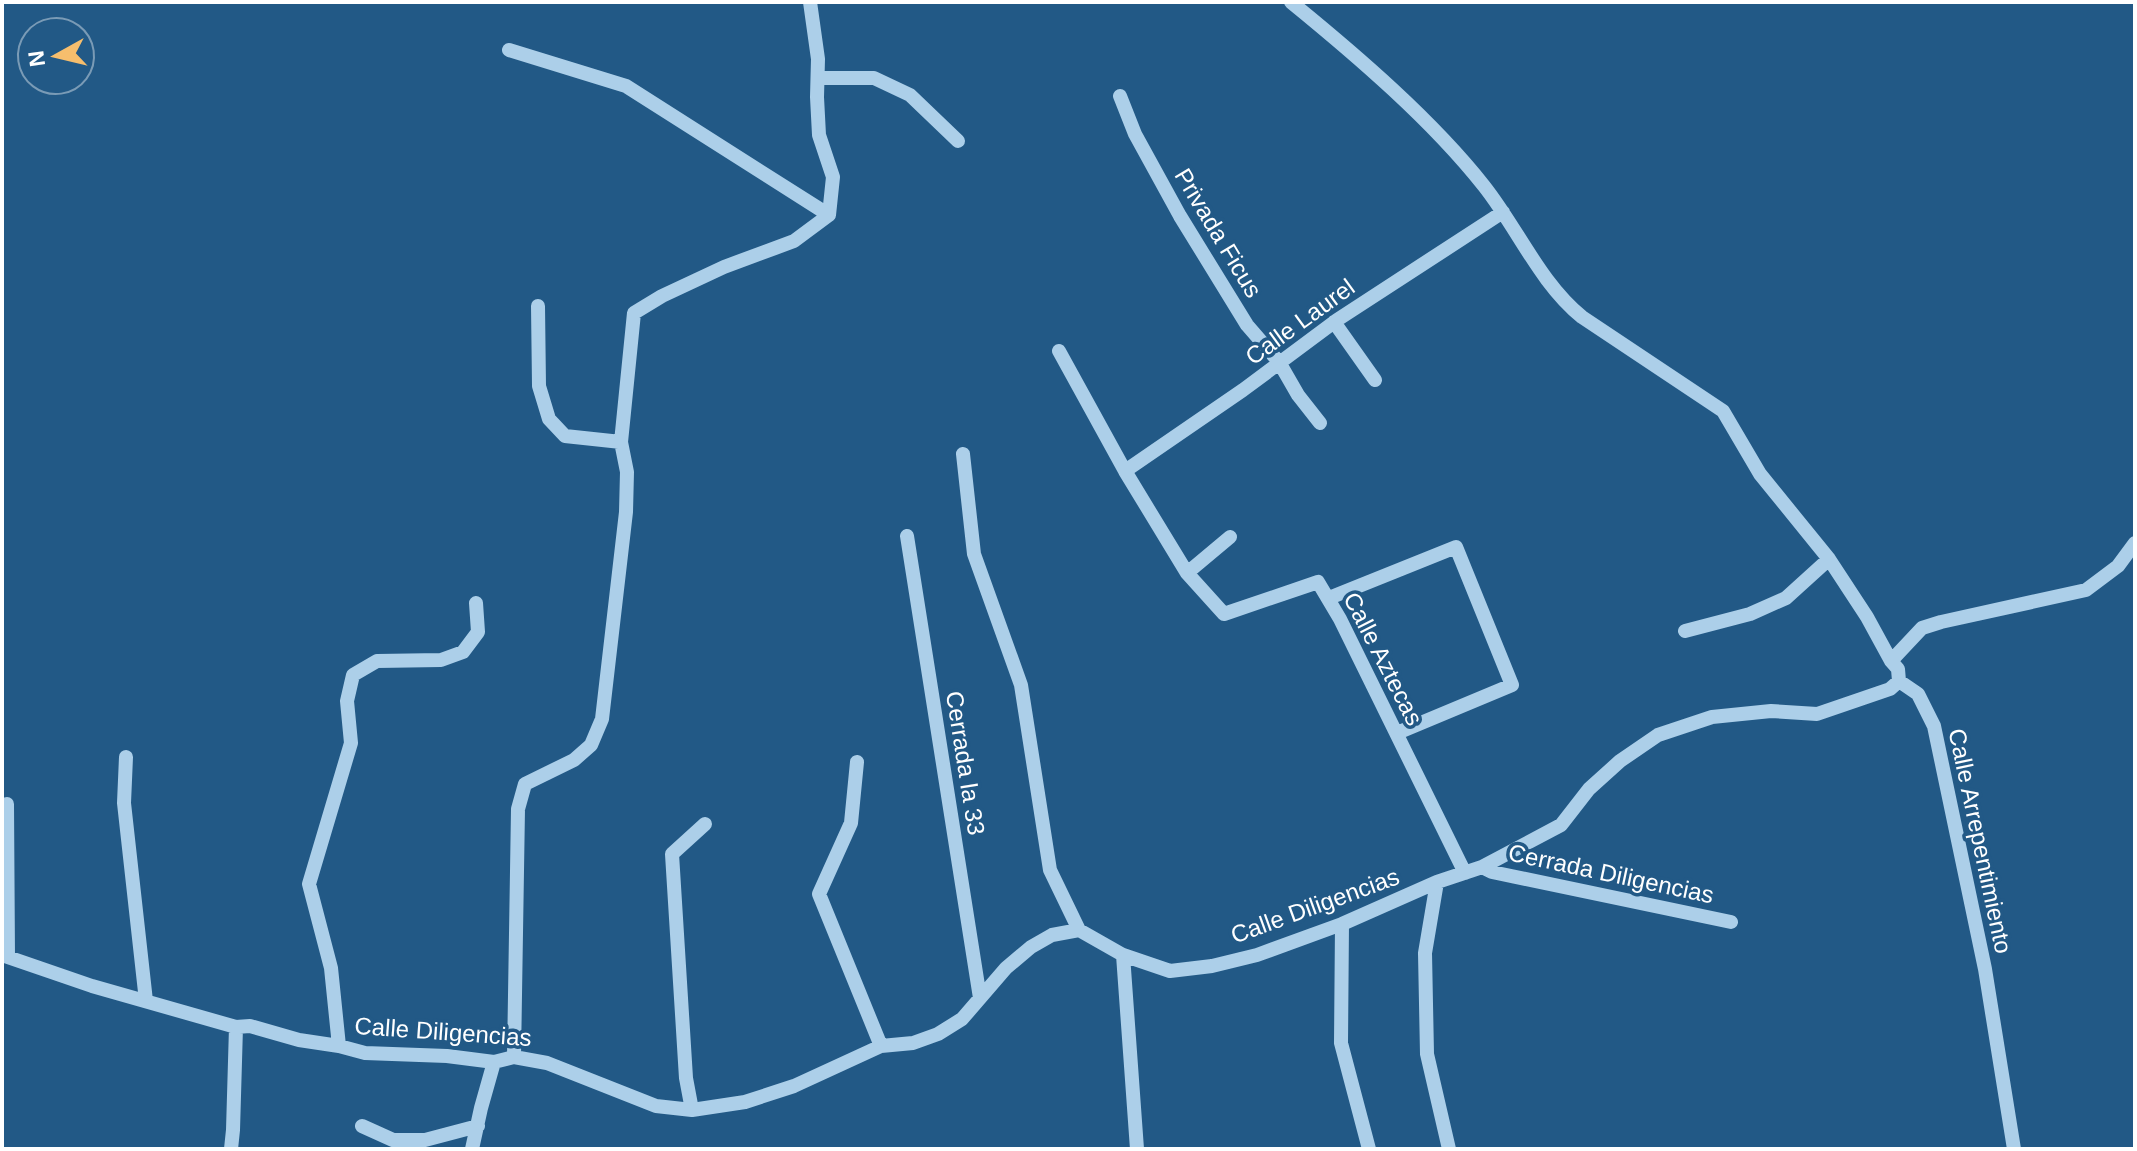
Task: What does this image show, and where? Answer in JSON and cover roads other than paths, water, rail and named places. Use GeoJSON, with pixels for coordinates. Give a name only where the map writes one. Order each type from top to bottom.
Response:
{"type":"FeatureCollection","features":[{"type":"Feature","properties":{"kind":"street"},"geometry":{"type":"LineString","coordinates":[[514,1057],[518,809],[525,784],[574,760],[591,745],[602,719],[626,512],[627,472],[621,442],[634,313],[724,267],[794,241],[829,215],[833,177],[819,135],[818,59],[810,2]]}},
{"type":"Feature","properties":{"kind":"street","name":"Calle Arrepentimiento"},"geometry":{"type":"LineString","coordinates":[[1291,2],[1407,104],[1483,185],[1565,303],[1723,411],[1760,474],[1829,559],[1867,617],[1898,669],[1899,681],[1918,694],[1934,726],[1985,969],[2014,1149]]}},
{"type":"Feature","properties":{"kind":"street"},"geometry":{"type":"LineString","coordinates":[[509,50],[626,86],[829,215]]}},
{"type":"Feature","properties":{"kind":"street"},"geometry":{"type":"LineString","coordinates":[[818,78],[874,78],[910,95],[958,141]]}},
{"type":"Feature","properties":{"kind":"street","name":"Privada Ficus"},"geometry":{"type":"LineString","coordinates":[[1120,96],[1135,134],[1180,216],[1247,325],[1279,362],[1298,395],[1320,423]]}},
{"type":"Feature","properties":{"kind":"street","name":"Calle Laurel"},"geometry":{"type":"LineString","coordinates":[[1125,471],[1243,390],[1334,322],[1503,212]]}},
{"type":"Feature","properties":{"kind":"street"},"geometry":{"type":"LineString","coordinates":[[538,306],[539,386],[549,419],[565,436],[621,442]]}},
{"type":"Feature","properties":{"kind":"street"},"geometry":{"type":"LineString","coordinates":[[1334,322],[1375,380]]}},
{"type":"Feature","properties":{"kind":"street","name":"Calle Aztecas"},"geometry":{"type":"LineString","coordinates":[[1059,351],[1125,471],[1187,573],[1224,614],[1318,582],[1329,598],[1465,873]]}},
{"type":"Feature","properties":{"kind":"street"},"geometry":{"type":"LineString","coordinates":[[963,454],[974,554],[1021,685],[1050,870],[1079,930]]}},
{"type":"Feature","properties":{"kind":"street","name":"Cerrada la 33"},"geometry":{"type":"LineString","coordinates":[[907,536],[980,998]]}},
{"type":"Feature","properties":{"kind":"street"},"geometry":{"type":"LineString","coordinates":[[1187,573],[1230,537]]}},
{"type":"Feature","properties":{"kind":"street"},"geometry":{"type":"LineString","coordinates":[[1891,661],[1922,628],[2086,590],[2118,566],[2135,543]]}},
{"type":"Feature","properties":{"kind":"street"},"geometry":{"type":"LineString","coordinates":[[1329,598],[1456,547],[1512,685],[1397,733]]}},
{"type":"Feature","properties":{"kind":"street"},"geometry":{"type":"LineString","coordinates":[[1685,631],[1750,614],[1786,598],[1829,559]]}},
{"type":"Feature","properties":{"kind":"street"},"geometry":{"type":"LineString","coordinates":[[339,1046],[331,968],[309,884],[351,743],[347,701],[353,675],[377,661],[441,660],[463,652],[478,632],[476,603]]}},
{"type":"Feature","properties":{"kind":"street","name":"Calle Diligencias"},"geometry":{"type":"LineString","coordinates":[[5,956],[92,986],[236,1027],[250,1026],[299,1040],[365,1053],[447,1056],[494,1062],[514,1057],[547,1063],[656,1106],[692,1110],[745,1102],[794,1086],[881,1046],[913,1043],[938,1034],[962,1019],[1006,968],[1031,947],[1052,935],[1079,930],[1123,955],[1170,971],[1212,966],[1257,955],[1342,924],[1437,882],[1482,867],[1561,825],[1589,789],[1620,761],[1658,735],[1712,717],[1771,711],[1817,714],[1890,689],[1899,681]]}},
{"type":"Feature","properties":{"kind":"street"},"geometry":{"type":"LineString","coordinates":[[126,757],[124,803],[146,1001]]}},
{"type":"Feature","properties":{"kind":"street"},"geometry":{"type":"LineString","coordinates":[[857,762],[851,823],[819,894],[881,1046]]}},
{"type":"Feature","properties":{"kind":"street"},"geometry":{"type":"LineString","coordinates":[[5,956],[7,804]]}},
{"type":"Feature","properties":{"kind":"street"},"geometry":{"type":"LineString","coordinates":[[692,1110],[686,1078],[672,854],[705,824]]}},
{"type":"Feature","properties":{"kind":"street","name":"Cerrada Diligencias"},"geometry":{"type":"LineString","coordinates":[[1482,867],[1492,872],[1731,922]]}},
{"type":"Feature","properties":{"kind":"street"},"geometry":{"type":"LineString","coordinates":[[1437,882],[1425,953],[1427,1054],[1449,1149]]}},
{"type":"Feature","properties":{"kind":"street"},"geometry":{"type":"LineString","coordinates":[[1342,924],[1341,1043],[1369,1149]]}},
{"type":"Feature","properties":{"kind":"street"},"geometry":{"type":"LineString","coordinates":[[1123,955],[1137,1149]]}},
{"type":"Feature","properties":{"kind":"street"},"geometry":{"type":"LineString","coordinates":[[231,1149],[236,1027]]}},
{"type":"Feature","properties":{"kind":"street"},"geometry":{"type":"LineString","coordinates":[[472,1149],[494,1062]]}},
{"type":"Feature","properties":{"kind":"street"},"geometry":{"type":"LineString","coordinates":[[362,1126],[393,1140],[425,1140],[478,1126]]}}]}
